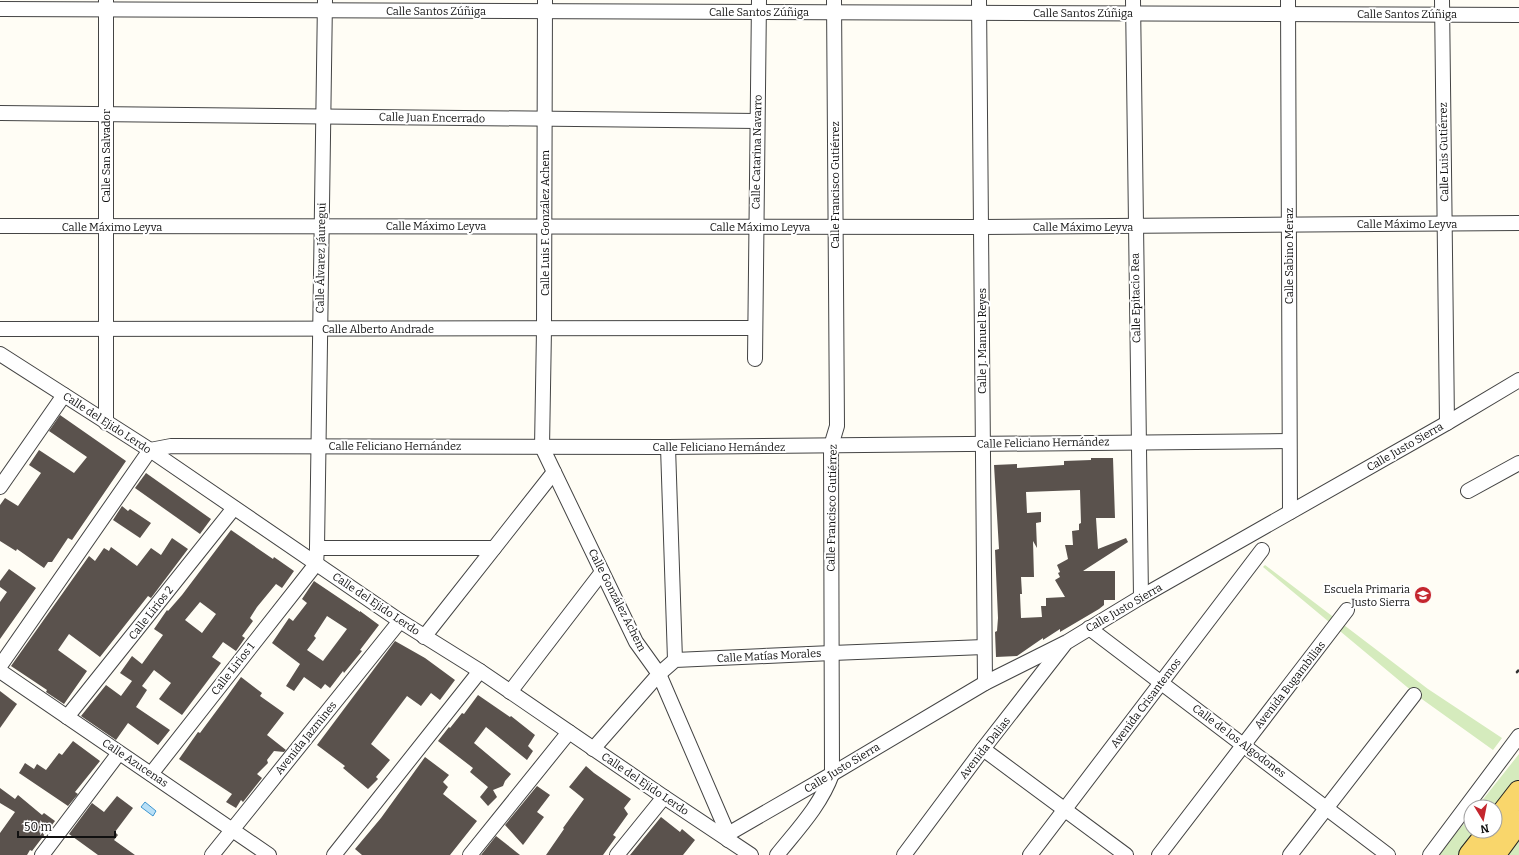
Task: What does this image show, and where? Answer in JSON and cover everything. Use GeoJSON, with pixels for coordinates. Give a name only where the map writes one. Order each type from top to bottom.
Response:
{"type":"FeatureCollection","features":[{"type":"Feature","properties":{"kind":"main road"},"geometry":{"type":"LineString","coordinates":[[1503,813],[1519,792]]}},
{"type":"Feature","properties":{"kind":"main road"},"geometry":{"type":"LineString","coordinates":[[1494,855],[1519,821]]}},
{"type":"Feature","properties":{"kind":"main road"},"geometry":{"type":"LineString","coordinates":[[1470,855],[1483,839]]}},
{"type":"Feature","properties":{"kind":"street","name":"Calle Luis Gutiérrez"},"geometry":{"type":"LineString","coordinates":[[1442,0],[1447,423]]}},
{"type":"Feature","properties":{"kind":"street","name":"Calle Santos Zúñiga"},"geometry":{"type":"LineString","coordinates":[[0,9],[106,4],[1288,7],[1442,14],[1519,15]]}},
{"type":"Feature","properties":{"kind":"street","name":"Calle San Salvador"},"geometry":{"type":"LineString","coordinates":[[106,4],[106,422]]}},
{"type":"Feature","properties":{"kind":"street","name":"Calle Álvarez Jáuregui"},"geometry":{"type":"LineString","coordinates":[[316,564],[325,5]]}},
{"type":"Feature","properties":{"kind":"street","name":"Calle Luis F. González Achem"},"geometry":{"type":"LineString","coordinates":[[542,447],[545,226],[545,6]]}},
{"type":"Feature","properties":{"kind":"street","name":"Calle Catarina Navarro"},"geometry":{"type":"LineString","coordinates":[[755,359],[759,6]]}},
{"type":"Feature","properties":{"kind":"street","name":"Calle Francisco Gutiérrez"},"geometry":{"type":"LineString","coordinates":[[777,855],[823,794],[832,774],[831,446],[837,426],[834,6]]}},
{"type":"Feature","properties":{"kind":"street","name":"Calle J. Manuel Reyes"},"geometry":{"type":"LineString","coordinates":[[979,6],[985,683]]}},
{"type":"Feature","properties":{"kind":"street","name":"Calle Epitacio Rea"},"geometry":{"type":"LineString","coordinates":[[1133,7],[1141,597]]}},
{"type":"Feature","properties":{"kind":"street","name":"Calle Sabino Meraz"},"geometry":{"type":"LineString","coordinates":[[1288,7],[1290,512]]}},
{"type":"Feature","properties":{"kind":"street","name":"Calle Juan Encerrado"},"geometry":{"type":"LineString","coordinates":[[0,113],[757,121]]}},
{"type":"Feature","properties":{"kind":"street","name":"Calle Máximo Leyva"},"geometry":{"type":"LineString","coordinates":[[0,226],[981,227],[1519,223]]}},
{"type":"Feature","properties":{"kind":"street","name":"Calle Alberto Andrade"},"geometry":{"type":"LineString","coordinates":[[0,329],[755,328]]}},
{"type":"Feature","properties":{"kind":"street","name":"Calle del Ejido Lerdo"},"geometry":{"type":"LineString","coordinates":[[0,354],[150,450],[400,621],[480,671],[664,797],[728,837],[751,855]]}},
{"type":"Feature","properties":{"kind":"street","name":"Calle Justo Sierra"},"geometry":{"type":"LineString","coordinates":[[728,837],[985,683],[1067,642],[1141,597],[1447,423],[1519,380]]}},
{"type":"Feature","properties":{"kind":"street"},"geometry":{"type":"LineString","coordinates":[[0,487],[64,395]]}},
{"type":"Feature","properties":{"kind":"street","name":"Calle Feliciano Hernández"},"geometry":{"type":"LineString","coordinates":[[150,450],[171,446],[668,448],[1289,441]]}},
{"type":"Feature","properties":{"kind":"street","name":"Calle González Achem"},"geometry":{"type":"LineString","coordinates":[[542,447],[636,642],[659,674],[728,837]]}},
{"type":"Feature","properties":{"kind":"street"},"geometry":{"type":"LineString","coordinates":[[593,749],[659,674],[675,660],[668,448]]}},
{"type":"Feature","properties":{"kind":"street"},"geometry":{"type":"LineString","coordinates":[[0,666],[150,450]]}},
{"type":"Feature","properties":{"kind":"street"},"geometry":{"type":"LineString","coordinates":[[1468,491],[1519,463]]}},
{"type":"Feature","properties":{"kind":"street"},"geometry":{"type":"LineString","coordinates":[[424,636],[554,472]]}},
{"type":"Feature","properties":{"kind":"street","name":"Calle Lirios 2"},"geometry":{"type":"LineString","coordinates":[[67,717],[234,508]]}},
{"type":"Feature","properties":{"kind":"street"},"geometry":{"type":"LineString","coordinates":[[317,548],[494,548]]}},
{"type":"Feature","properties":{"kind":"street","name":"Avenida Crisantemos"},"geometry":{"type":"LineString","coordinates":[[1030,855],[1262,550]]}},
{"type":"Feature","properties":{"kind":"street","name":"Calle Lirios 1"},"geometry":{"type":"LineString","coordinates":[[151,774],[316,564]]}},
{"type":"Feature","properties":{"kind":"street"},"geometry":{"type":"LineString","coordinates":[[510,692],[602,572]]}},
{"type":"Feature","properties":{"kind":"street","name":"Avenida Bugambilias"},"geometry":{"type":"LineString","coordinates":[[1159,855],[1347,610]]}},
{"type":"Feature","properties":{"kind":"street","name":"Avenida Jazmines"},"geometry":{"type":"LineString","coordinates":[[212,855],[400,621]]}},
{"type":"Feature","properties":{"kind":"street","name":"Calle de los Algodones"},"geometry":{"type":"LineString","coordinates":[[1088,628],[1388,855]]}},
{"type":"Feature","properties":{"kind":"street","name":"Avenida Dalias"},"geometry":{"type":"LineString","coordinates":[[904,855],[983,749],[1067,642]]}},
{"type":"Feature","properties":{"kind":"street","name":"Calle Matías Morales"},"geometry":{"type":"LineString","coordinates":[[675,660],[832,652],[984,647]]}},
{"type":"Feature","properties":{"kind":"street","name":"Calle Azucenas"},"geometry":{"type":"LineString","coordinates":[[0,671],[269,855]]}},
{"type":"Feature","properties":{"kind":"street"},"geometry":{"type":"LineString","coordinates":[[334,855],[480,671]]}},
{"type":"Feature","properties":{"kind":"street"},"geometry":{"type":"LineString","coordinates":[[1290,855],[1414,695]]}},
{"type":"Feature","properties":{"kind":"street"},"geometry":{"type":"LineString","coordinates":[[470,855],[569,732]]}},
{"type":"Feature","properties":{"kind":"street"},"geometry":{"type":"LineString","coordinates":[[1430,855],[1519,736]]}},
{"type":"Feature","properties":{"kind":"street"},"geometry":{"type":"LineString","coordinates":[[983,749],[1126,855]]}},
{"type":"Feature","properties":{"kind":"street"},"geometry":{"type":"LineString","coordinates":[[42,855],[119,753]]}},
{"type":"Feature","properties":{"kind":"street"},"geometry":{"type":"LineString","coordinates":[[617,855],[664,797]]}},
{"type":"Feature","properties":{"kind":"path"},"geometry":{"type":"LineString","coordinates":[[1519,670],[1517,672],[1519,674]]}},
{"type":"Feature","properties":{"kind":"green space"},"geometry":{"type":"Polygon","coordinates":[[[1265,565],[1428,689],[1502,738],[1493,750],[1419,697],[1263,567],[1265,565]]]}},
{"type":"Feature","properties":{"kind":"green space"},"geometry":{"type":"Polygon","coordinates":[[[1519,754],[1519,788],[1503,801],[1503,799],[1483,799],[1519,754]]]}},
{"type":"Feature","properties":{"kind":"green space"},"geometry":{"type":"Polygon","coordinates":[[[1463,825],[1463,839],[1480,839],[1468,855],[1438,855],[1463,825]]]}},
{"type":"Feature","properties":{"kind":"green space"},"geometry":{"type":"Polygon","coordinates":[[[1519,829],[1519,855],[1500,855],[1519,829]]]}},
{"type":"Feature","properties":{"kind":"water"},"geometry":{"type":"Polygon","coordinates":[[[145,802],[156,811],[153,816],[141,807],[145,802]]]}},
{"type":"Feature","properties":{"kind":"building"},"geometry":{"type":"Polygon","coordinates":[[[60,415],[126,461],[72,540],[68,538],[52,562],[48,562],[44,568],[17,549],[16,551],[0,541],[0,505],[5,498],[18,506],[41,473],[29,465],[39,450],[74,473],[87,457],[49,431],[60,415]]]}},
{"type":"Feature","properties":{"kind":"building"},"geometry":{"type":"Polygon","coordinates":[[[1091,458],[1113,458],[1115,518],[1096,518],[1098,549],[1126,538],[1128,542],[1083,571],[1115,571],[1115,600],[1104,600],[1104,605],[1099,609],[1060,632],[1060,629],[1043,640],[1043,638],[1017,656],[996,657],[995,632],[997,631],[998,618],[995,550],[999,549],[994,465],[1017,464],[1017,468],[1064,465],[1064,461],[1091,460],[1091,458]],[[1080,490],[1026,492],[1027,513],[1041,512],[1041,522],[1036,523],[1037,548],[1033,541],[1034,577],[1021,577],[1021,618],[1042,617],[1041,606],[1046,606],[1046,598],[1065,597],[1055,580],[1060,577],[1058,573],[1060,572],[1057,565],[1068,559],[1065,545],[1073,545],[1072,531],[1079,530],[1079,524],[1081,523],[1080,490]]]}},
{"type":"Feature","properties":{"kind":"building"},"geometry":{"type":"Polygon","coordinates":[[[146,473],[211,519],[200,534],[135,488],[146,473]]]}},
{"type":"Feature","properties":{"kind":"building"},"geometry":{"type":"Polygon","coordinates":[[[122,506],[128,511],[130,509],[151,523],[140,538],[113,520],[122,506]]]}},
{"type":"Feature","properties":{"kind":"building"},"geometry":{"type":"Polygon","coordinates":[[[231,530],[273,559],[274,557],[294,571],[282,588],[276,584],[257,607],[250,618],[253,621],[242,636],[245,638],[236,651],[223,642],[212,657],[221,663],[182,715],[159,699],[171,683],[154,670],[142,686],[147,690],[136,707],[170,730],[158,745],[128,723],[116,740],[81,716],[106,685],[121,696],[132,681],[120,673],[132,656],[142,664],[163,635],[154,629],[167,610],[168,611],[182,595],[231,530]],[[200,602],[185,620],[202,633],[216,614],[200,602]]]}},
{"type":"Feature","properties":{"kind":"building"},"geometry":{"type":"Polygon","coordinates":[[[172,538],[188,549],[151,598],[148,596],[100,657],[69,634],[58,650],[87,671],[64,704],[46,692],[47,690],[11,666],[89,556],[95,561],[104,548],[109,551],[111,547],[137,566],[151,548],[161,555],[172,538]]]}},
{"type":"Feature","properties":{"kind":"building"},"geometry":{"type":"Polygon","coordinates":[[[9,569],[36,588],[0,639],[0,602],[7,592],[0,587],[0,581],[9,569]]]}},
{"type":"Feature","properties":{"kind":"building"},"geometry":{"type":"Polygon","coordinates":[[[314,581],[379,625],[360,650],[362,651],[344,673],[343,671],[330,688],[325,684],[321,689],[304,677],[294,691],[286,686],[300,664],[272,643],[289,618],[293,621],[307,603],[302,599],[314,581]],[[327,616],[314,636],[316,638],[307,650],[323,661],[347,629],[327,616]]]}},
{"type":"Feature","properties":{"kind":"building"},"geometry":{"type":"Polygon","coordinates":[[[395,641],[425,658],[455,680],[440,700],[431,693],[421,706],[407,696],[371,744],[390,760],[376,777],[378,779],[368,789],[343,768],[345,766],[317,745],[395,641]]]}},
{"type":"Feature","properties":{"kind":"building"},"geometry":{"type":"Polygon","coordinates":[[[241,677],[262,693],[260,696],[284,713],[267,735],[286,750],[284,752],[274,751],[267,760],[268,763],[257,774],[262,778],[243,802],[241,800],[236,808],[226,802],[232,794],[179,759],[241,677]]]}},
{"type":"Feature","properties":{"kind":"building"},"geometry":{"type":"Polygon","coordinates":[[[0,691],[17,704],[0,728],[0,691]]]}},
{"type":"Feature","properties":{"kind":"building"},"geometry":{"type":"Polygon","coordinates":[[[478,695],[510,717],[511,716],[535,735],[528,746],[533,751],[527,760],[486,727],[474,743],[511,774],[503,786],[493,790],[497,797],[488,806],[480,797],[488,787],[470,772],[473,768],[438,741],[462,713],[464,714],[478,695]]]}},
{"type":"Feature","properties":{"kind":"building"},"geometry":{"type":"Polygon","coordinates":[[[73,741],[100,761],[75,792],[78,794],[68,806],[19,773],[25,763],[34,769],[37,764],[46,770],[59,753],[62,755],[73,741]]]}},
{"type":"Feature","properties":{"kind":"building"},"geometry":{"type":"Polygon","coordinates":[[[425,757],[449,775],[443,782],[448,787],[443,794],[477,821],[450,855],[362,855],[355,849],[381,818],[425,757]]]}},
{"type":"Feature","properties":{"kind":"building"},"geometry":{"type":"Polygon","coordinates":[[[586,766],[631,799],[624,808],[628,814],[613,835],[616,837],[603,855],[546,855],[584,799],[569,787],[586,766]]]}},
{"type":"Feature","properties":{"kind":"building"},"geometry":{"type":"Polygon","coordinates":[[[537,786],[550,795],[537,812],[544,817],[523,845],[505,825],[537,786]]]}},
{"type":"Feature","properties":{"kind":"building"},"geometry":{"type":"Polygon","coordinates":[[[0,788],[15,799],[18,795],[42,815],[44,813],[55,821],[32,851],[30,850],[27,855],[0,855],[0,833],[15,812],[0,803],[0,788]]]}},
{"type":"Feature","properties":{"kind":"building"},"geometry":{"type":"Polygon","coordinates":[[[117,796],[133,808],[115,832],[118,835],[114,840],[135,855],[98,855],[69,834],[92,803],[104,812],[117,796]]]}},
{"type":"Feature","properties":{"kind":"building"},"geometry":{"type":"Polygon","coordinates":[[[661,817],[680,832],[682,829],[695,840],[683,855],[630,855],[661,817]]]}},
{"type":"Feature","properties":{"kind":"building"},"geometry":{"type":"Polygon","coordinates":[[[496,836],[520,855],[481,855],[496,836]]]}},
{"type":"Feature","properties":{"kind":"place","name":"Escuela Primaria Justo Sierra"},"geometry":{"type":"Point","coordinates":[1423,595]}}]}
